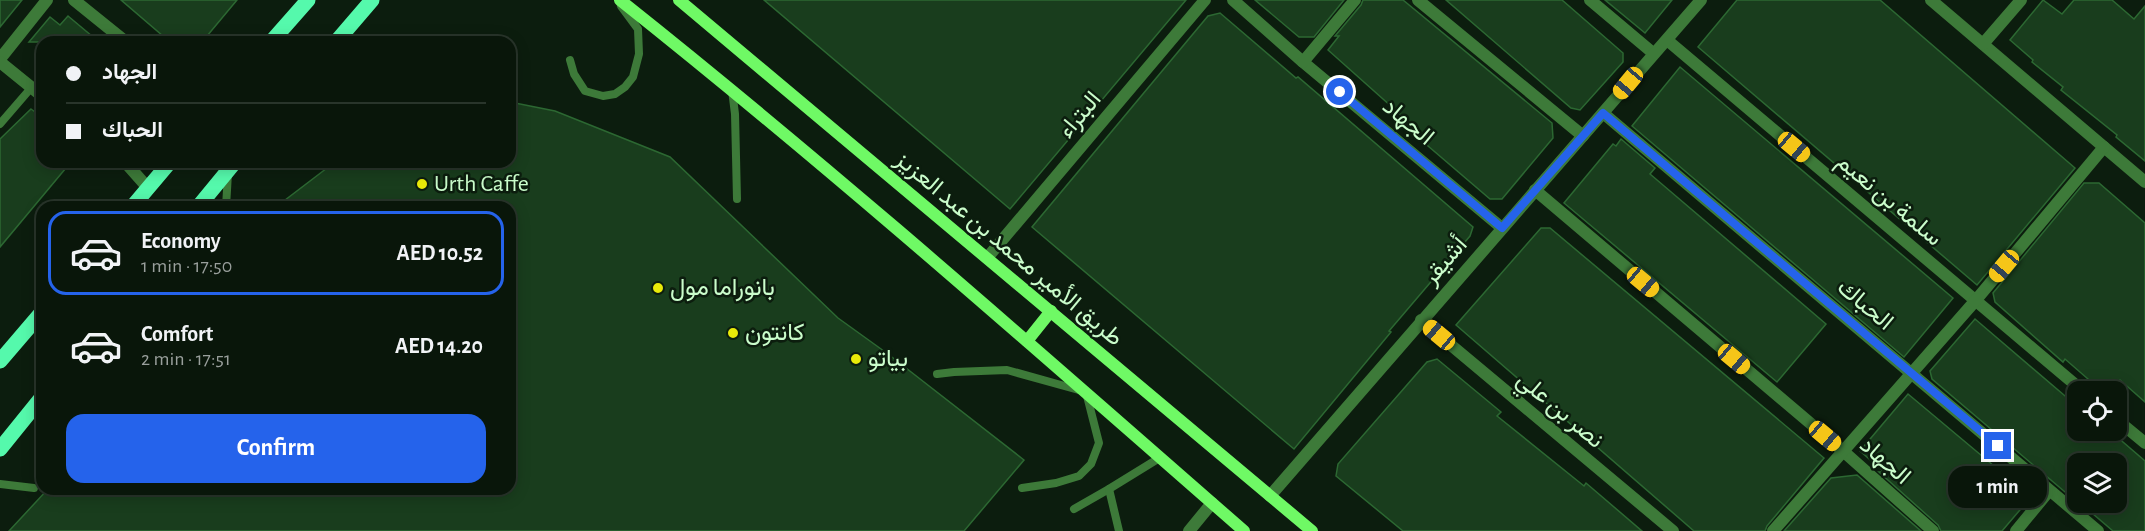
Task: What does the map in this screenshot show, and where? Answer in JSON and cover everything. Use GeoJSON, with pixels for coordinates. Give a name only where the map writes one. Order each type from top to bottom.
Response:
{"type":"FeatureCollection","features":[{"type":"Feature","properties":{"kind":"main road"},"geometry":{"type":"LineString","coordinates":[[276,36],[308,0]]}},
{"type":"Feature","properties":{"kind":"main road"},"geometry":{"type":"LineString","coordinates":[[341,36],[372,0]]}},
{"type":"Feature","properties":{"kind":"main road"},"geometry":{"type":"LineString","coordinates":[[618,0],[732,89],[1027,341],[1244,531]]}},
{"type":"Feature","properties":{"kind":"main road","name":"طريق الأمير محمد بن عبد العزيز"},"geometry":{"type":"LineString","coordinates":[[679,0],[1312,531]]}},
{"type":"Feature","properties":{"kind":"main road"},"geometry":{"type":"LineString","coordinates":[[137,201],[165,168]]}},
{"type":"Feature","properties":{"kind":"main road"},"geometry":{"type":"LineString","coordinates":[[203,201],[230,168]]}},
{"type":"Feature","properties":{"kind":"main road"},"geometry":{"type":"LineString","coordinates":[[1027,341],[1051,311]]}},
{"type":"Feature","properties":{"kind":"main road"},"geometry":{"type":"LineString","coordinates":[[0,361],[36,319]]}},
{"type":"Feature","properties":{"kind":"main road"},"geometry":{"type":"LineString","coordinates":[[0,449],[36,404]]}},
{"type":"Feature","properties":{"kind":"street"},"geometry":{"type":"LineString","coordinates":[[36,92],[0,60],[47,0]]}},
{"type":"Feature","properties":{"kind":"street"},"geometry":{"type":"LineString","coordinates":[[74,0],[119,36]]}},
{"type":"Feature","properties":{"kind":"street","name":"البتراء"},"geometry":{"type":"LineString","coordinates":[[987,258],[1205,0]]}},
{"type":"Feature","properties":{"kind":"street","name":"الجهاد"},"geometry":{"type":"LineString","coordinates":[[1233,0],[1303,62],[1502,228]]}},
{"type":"Feature","properties":{"kind":"street"},"geometry":{"type":"LineString","coordinates":[[1303,62],[1355,0]]}},
{"type":"Feature","properties":{"kind":"street"},"geometry":{"type":"LineString","coordinates":[[1418,0],[1583,136]]}},
{"type":"Feature","properties":{"kind":"street"},"geometry":{"type":"LineString","coordinates":[[1590,0],[1653,53]]}},
{"type":"Feature","properties":{"kind":"street","name":"أشيقر"},"geometry":{"type":"LineString","coordinates":[[1270,496],[1701,0]]}},
{"type":"Feature","properties":{"kind":"street"},"geometry":{"type":"LineString","coordinates":[[1931,0],[2145,182]]}},
{"type":"Feature","properties":{"kind":"street"},"geometry":{"type":"LineString","coordinates":[[1983,44],[2021,0]]}},
{"type":"Feature","properties":{"kind":"street","name":"سلمة بن نعيم"},"geometry":{"type":"LineString","coordinates":[[1667,40],[2071,381]]}},
{"type":"Feature","properties":{"kind":"street","name":"الحباك"},"geometry":{"type":"LineString","coordinates":[[1603,113],[2098,531]]}},
{"type":"Feature","properties":{"kind":"street"},"geometry":{"type":"LineString","coordinates":[[1773,531],[1976,300],[2104,147]]}},
{"type":"Feature","properties":{"kind":"street"},"geometry":{"type":"LineString","coordinates":[[130,168],[148,188]]}},
{"type":"Feature","properties":{"kind":"street","name":"الجهاد"},"geometry":{"type":"LineString","coordinates":[[1534,190],[1843,451],[1933,531]]}},
{"type":"Feature","properties":{"kind":"street","name":"نصر بن علي"},"geometry":{"type":"LineString","coordinates":[[1421,320],[1673,531]]}},
{"type":"Feature","properties":{"kind":"street"},"geometry":{"type":"LineString","coordinates":[[2127,428],[2145,443]]}},
{"type":"Feature","properties":{"kind":"street"},"geometry":{"type":"LineString","coordinates":[[2016,531],[2049,490]]}},
{"type":"Feature","properties":{"kind":"street"},"geometry":{"type":"LineString","coordinates":[[1189,531],[1212,503]]}},
{"type":"Feature","properties":{"kind":"lane"},"geometry":{"type":"LineString","coordinates":[[570,60],[574,74],[585,91],[603,96],[615,94],[630,82],[639,54],[638,29],[618,0]]}},
{"type":"Feature","properties":{"kind":"lane"},"geometry":{"type":"LineString","coordinates":[[0,124],[31,88]]}},
{"type":"Feature","properties":{"kind":"lane"},"geometry":{"type":"LineString","coordinates":[[732,89],[735,114],[737,199]]}},
{"type":"Feature","properties":{"kind":"lane"},"geometry":{"type":"LineString","coordinates":[[227,201],[232,168]]}},
{"type":"Feature","properties":{"kind":"lane"},"geometry":{"type":"LineString","coordinates":[[937,374],[1006,370],[1086,392],[1099,443],[1091,464],[1079,476],[1022,489]]}},
{"type":"Feature","properties":{"kind":"lane"},"geometry":{"type":"LineString","coordinates":[[1074,509],[1161,457]]}},
{"type":"Feature","properties":{"kind":"lane"},"geometry":{"type":"LineString","coordinates":[[0,484],[34,488]]}},
{"type":"Feature","properties":{"kind":"lane"},"geometry":{"type":"LineString","coordinates":[[1109,489],[1119,531]]}},
{"type":"Feature","properties":{"kind":"building"},"geometry":{"type":"Polygon","coordinates":[[[0,0],[22,0],[0,27],[0,0]]]}},
{"type":"Feature","properties":{"kind":"building"},"geometry":{"type":"Polygon","coordinates":[[[121,0],[237,0],[207,36],[163,36],[121,0]]]}},
{"type":"Feature","properties":{"kind":"building"},"geometry":{"type":"Polygon","coordinates":[[[764,0],[1186,0],[1010,209],[764,0]]]}},
{"type":"Feature","properties":{"kind":"building"},"geometry":{"type":"Polygon","coordinates":[[[1255,0],[1344,0],[1314,37],[1299,37],[1255,0]]]}},
{"type":"Feature","properties":{"kind":"building"},"geometry":{"type":"Polygon","coordinates":[[[1363,0],[1403,0],[1552,123],[1553,138],[1502,199],[1490,199],[1407,128],[1411,124],[1328,50],[1339,36],[1335,36],[1363,0]]]}},
{"type":"Feature","properties":{"kind":"building"},"geometry":{"type":"Polygon","coordinates":[[[1446,0],[1562,0],[1623,53],[1623,62],[1580,110],[1571,108],[1446,0]]]}},
{"type":"Feature","properties":{"kind":"building"},"geometry":{"type":"Polygon","coordinates":[[[1605,0],[1672,0],[1645,33],[1605,0]]]}},
{"type":"Feature","properties":{"kind":"building"},"geometry":{"type":"Polygon","coordinates":[[[1737,0],[1880,0],[2075,168],[1977,285],[1698,47],[1737,0]]]}},
{"type":"Feature","properties":{"kind":"building"},"geometry":{"type":"Polygon","coordinates":[[[2043,0],[2062,14],[2074,0],[2112,0],[2134,19],[2145,6],[2145,161],[2061,90],[2063,87],[2032,62],[2033,60],[2010,40],[2043,0]]]}},
{"type":"Feature","properties":{"kind":"building"},"geometry":{"type":"Polygon","coordinates":[[[1220,13],[1473,227],[1470,236],[1389,331],[1391,332],[1294,449],[1032,227],[1208,16],[1220,13]]]}},
{"type":"Feature","properties":{"kind":"building"},"geometry":{"type":"Polygon","coordinates":[[[68,16],[92,36],[36,36],[36,42],[29,42],[50,17],[60,25],[68,16]]]}},
{"type":"Feature","properties":{"kind":"building"},"geometry":{"type":"Polygon","coordinates":[[[1680,67],[1953,298],[1904,357],[1632,126],[1680,67]]]}},
{"type":"Feature","properties":{"kind":"building","name":"بانوراما مول"},"geometry":{"type":"Polygon","coordinates":[[[516,103],[555,111],[670,157],[838,318],[1024,460],[964,531],[9,531],[42,495],[516,495],[516,201],[284,201],[327,168],[516,168],[516,103]]]}},
{"type":"Feature","properties":{"kind":"building"},"geometry":{"type":"Polygon","coordinates":[[[31,109],[36,113],[36,168],[66,168],[36,201],[0,247],[0,139],[31,109]]]}},
{"type":"Feature","properties":{"kind":"building"},"geometry":{"type":"Polygon","coordinates":[[[1621,139],[1655,168],[1650,174],[1826,324],[1777,382],[1564,203],[1613,144],[1616,146],[1621,139]]]}},
{"type":"Feature","properties":{"kind":"building"},"geometry":{"type":"Polygon","coordinates":[[[2084,183],[2099,183],[2145,223],[2145,402],[2127,386],[2127,381],[2090,381],[2065,359],[2063,362],[1995,302],[1993,293],[2084,183]]]}},
{"type":"Feature","properties":{"kind":"building"},"geometry":{"type":"Polygon","coordinates":[[[1541,228],[1550,228],[1824,458],[1765,531],[1694,531],[1456,325],[1541,228]]]}},
{"type":"Feature","properties":{"kind":"building"},"geometry":{"type":"Polygon","coordinates":[[[1975,319],[2067,398],[2067,441],[2122,441],[2145,461],[2145,531],[2113,531],[2092,513],[2127,513],[2127,453],[2067,453],[2067,494],[1932,379],[1930,371],[1975,319]]]}},
{"type":"Feature","properties":{"kind":"building"},"geometry":{"type":"Polygon","coordinates":[[[1437,359],[1501,412],[1497,416],[1584,486],[1586,483],[1642,531],[1403,531],[1336,476],[1338,464],[1427,362],[1437,359]]]}},
{"type":"Feature","properties":{"kind":"building"},"geometry":{"type":"Polygon","coordinates":[[[1908,394],[2031,497],[2002,531],[1941,531],[1938,525],[1879,472],[1884,472],[1860,451],[1908,394]]]}},
{"type":"Feature","properties":{"kind":"building"},"geometry":{"type":"Polygon","coordinates":[[[1857,475],[1921,531],[1784,531],[1831,478],[1857,475]]]}},
{"type":"Feature","properties":{"kind":"place","name":"Urth Caffe"},"geometry":{"type":"Point","coordinates":[422,184]}},
{"type":"Feature","properties":{"kind":"place","name":"بانوراما مول"},"geometry":{"type":"Point","coordinates":[658,288]}},
{"type":"Feature","properties":{"kind":"place","name":"كانتون"},"geometry":{"type":"Point","coordinates":[733,333]}},
{"type":"Feature","properties":{"kind":"place","name":"بياتو"},"geometry":{"type":"Point","coordinates":[856,359]}},
{"type":"Feature","properties":{"kind":"route"},"geometry":{"type":"LineString","coordinates":[[1340,92],[1502,228],[1603,113],[1998,446]]}}]}
